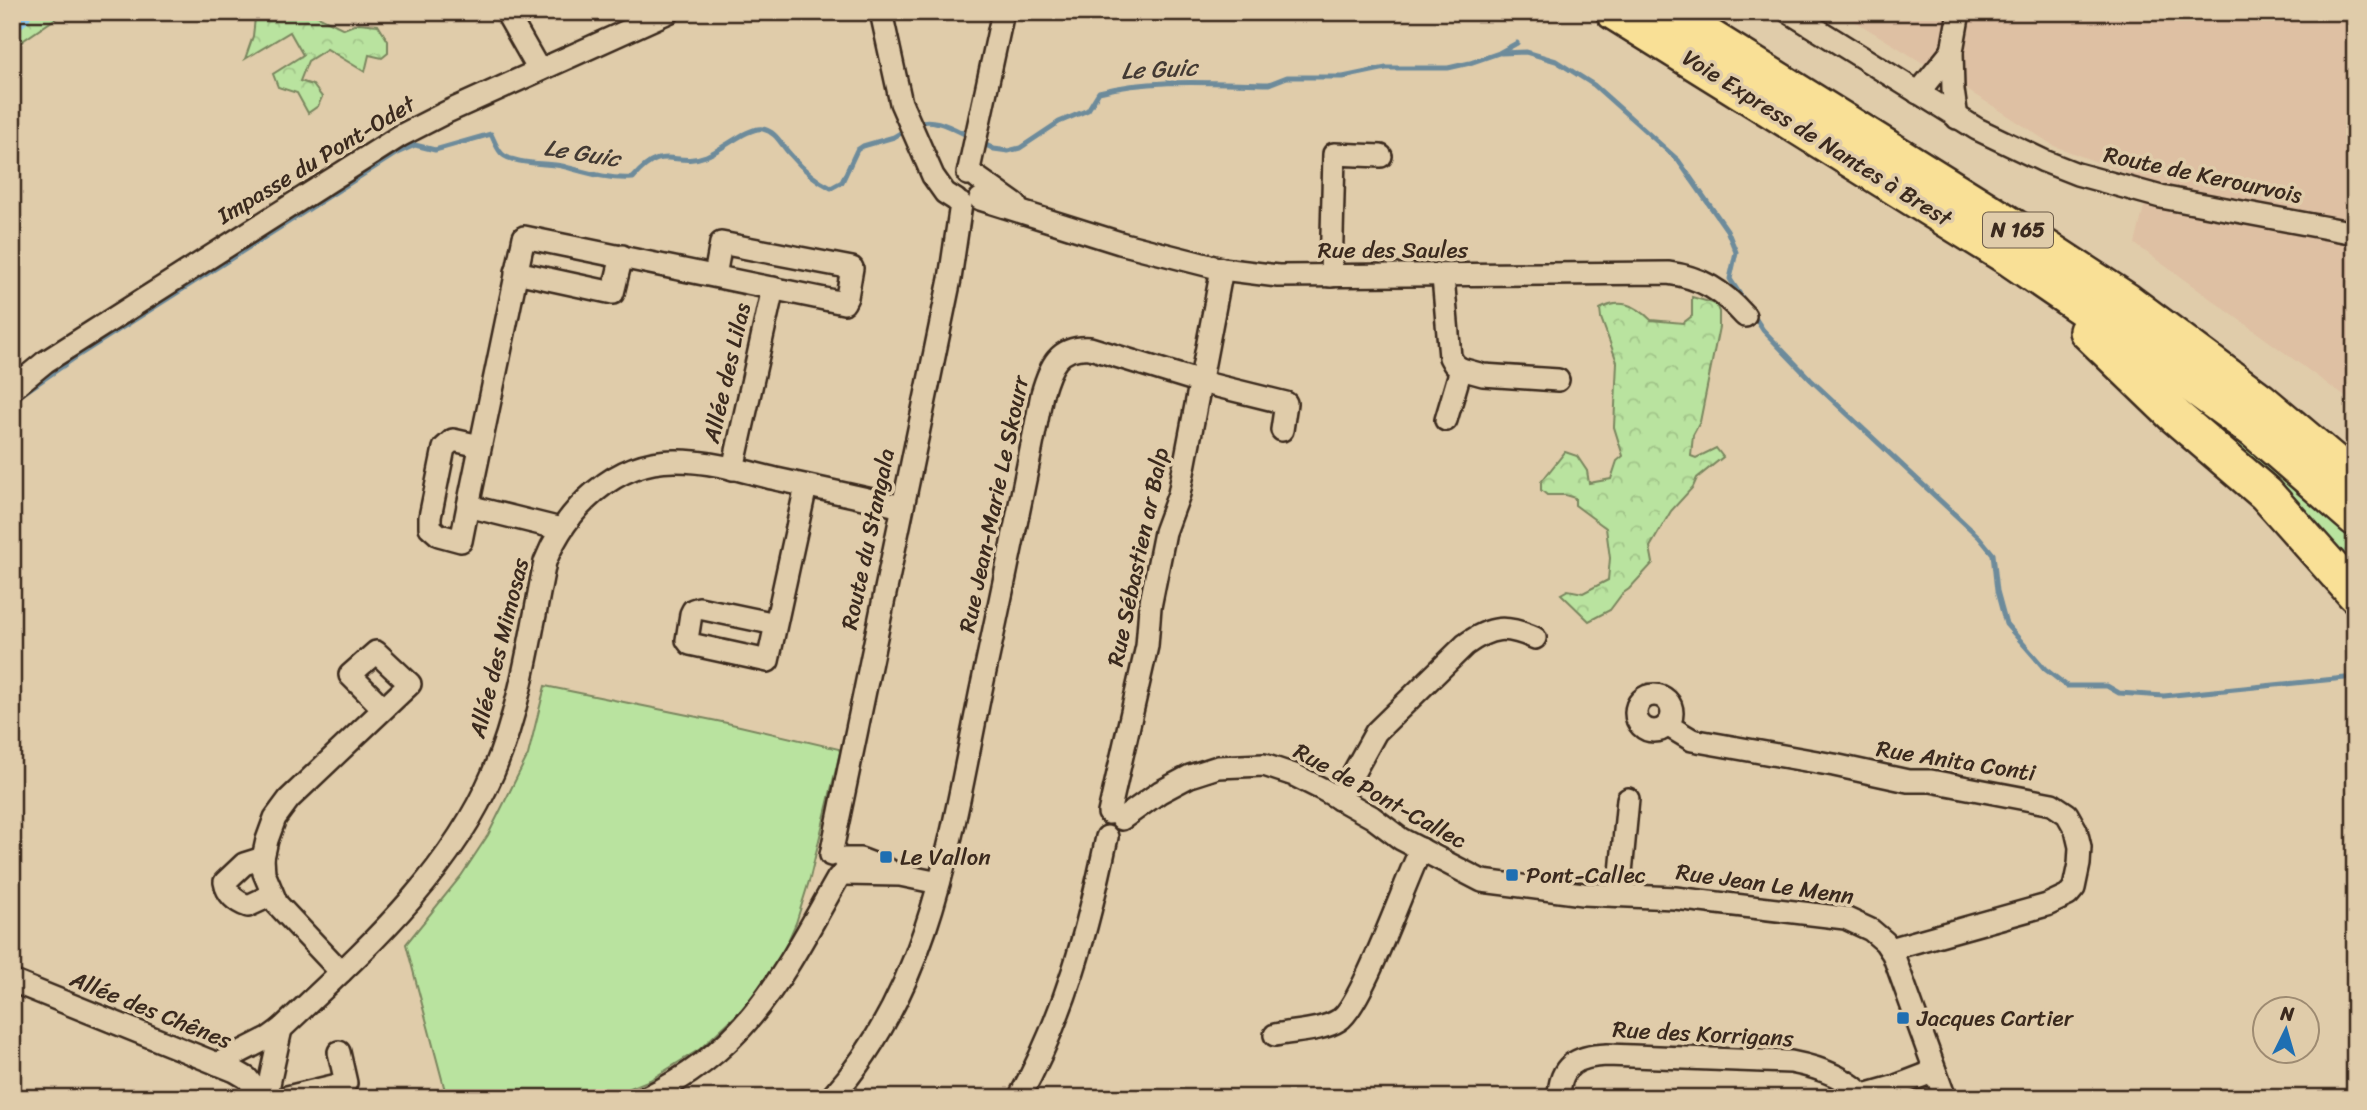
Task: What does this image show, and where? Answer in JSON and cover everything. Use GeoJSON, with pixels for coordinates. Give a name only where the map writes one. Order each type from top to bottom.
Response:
{"type":"FeatureCollection","features":[{"type":"Feature","properties":{"kind":"highway","name":"Voie Express de Nantes à Brest"},"geometry":{"type":"LineString","coordinates":[[1614,12],[2011,259],[2144,350],[2254,430],[2355,518]]}},
{"type":"Feature","properties":{"kind":"highway","name":"Voie Express de Nantes à Brest"},"geometry":{"type":"LineString","coordinates":[[1669,12],[2017,229],[2127,302],[2260,400],[2355,480]]}},
{"type":"Feature","properties":{"kind":"highway"},"geometry":{"type":"LineString","coordinates":[[2011,259],[2174,415],[2266,494],[2355,594]]}},
{"type":"Feature","properties":{"kind":"highway"},"geometry":{"type":"LineString","coordinates":[[2260,400],[2355,457]]}},
{"type":"Feature","properties":{"kind":"street"},"geometry":{"type":"LineString","coordinates":[[506,12],[539,70]]}},
{"type":"Feature","properties":{"kind":"street","name":"Impasse du Pont-Odet"},"geometry":{"type":"LineString","coordinates":[[12,389],[45,362],[400,136],[669,12]]}},
{"type":"Feature","properties":{"kind":"street"},"geometry":{"type":"LineString","coordinates":[[881,12],[896,85],[915,135],[940,171],[968,190]]}},
{"type":"Feature","properties":{"kind":"street","name":"Route du Stangala"},"geometry":{"type":"LineString","coordinates":[[645,1098],[704,1063],[752,1018],[781,978],[822,903],[837,866],[842,799],[1003,12]]}},
{"type":"Feature","properties":{"kind":"street","name":"Route de Kerourvois"},"geometry":{"type":"LineString","coordinates":[[1789,12],[1957,118],[2018,151],[2102,181],[2161,197],[2355,233]]}},
{"type":"Feature","properties":{"kind":"street"},"geometry":{"type":"LineString","coordinates":[[1957,118],[1952,51],[1959,12]]}},
{"type":"Feature","properties":{"kind":"street"},"geometry":{"type":"LineString","coordinates":[[1918,93],[1952,51]]}},
{"type":"Feature","properties":{"kind":"street"},"geometry":{"type":"LineString","coordinates":[[1331,276],[1334,154],[1381,156]]}},
{"type":"Feature","properties":{"kind":"street","name":"Rue des Saules"},"geometry":{"type":"LineString","coordinates":[[968,190],[1035,218],[1222,269],[1278,276],[1443,277],[1638,273],[1683,275],[1718,289],[1745,316]]}},
{"type":"Feature","properties":{"kind":"street","name":"Allée des Lilas"},"geometry":{"type":"LineString","coordinates":[[480,446],[453,440],[444,448],[430,517],[430,527],[439,535],[461,541],[524,237],[844,303],[852,268],[721,243],[715,276]]}},
{"type":"Feature","properties":{"kind":"street"},"geometry":{"type":"LineString","coordinates":[[516,272],[613,293],[622,256]]}},
{"type":"Feature","properties":{"kind":"street","name":"Rue Sébastien ar Balp"},"geometry":{"type":"LineString","coordinates":[[1019,1098],[1053,1029],[1085,938],[1107,837],[1099,830],[1098,822],[1103,815],[1116,816],[1147,646],[1152,596],[1166,532],[1179,494],[1222,269]]}},
{"type":"Feature","properties":{"kind":"street"},"geometry":{"type":"LineString","coordinates":[[1443,277],[1450,357],[1454,364],[1461,369],[1483,375],[1558,380]]}},
{"type":"Feature","properties":{"kind":"street","name":"Allée des Lilas"},"geometry":{"type":"LineString","coordinates":[[733,469],[773,288]]}},
{"type":"Feature","properties":{"kind":"street","name":"Rue Jean-Marie Le Skourr"},"geometry":{"type":"LineString","coordinates":[[831,1098],[870,1046],[900,991],[928,926],[1042,394],[1053,365],[1067,351],[1076,347],[1090,348],[1201,382],[1286,403],[1282,430]]}},
{"type":"Feature","properties":{"kind":"street"},"geometry":{"type":"LineString","coordinates":[[1446,420],[1461,369]]}},
{"type":"Feature","properties":{"kind":"street","name":"Allée des Mimosas"},"geometry":{"type":"LineString","coordinates":[[217,1064],[281,1029],[341,972],[430,880],[460,836],[480,801],[504,741],[519,687],[545,562],[571,515],[596,491],[618,476],[656,462],[697,462],[902,507]]}},
{"type":"Feature","properties":{"kind":"street"},"geometry":{"type":"LineString","coordinates":[[776,624],[806,486]]}},
{"type":"Feature","properties":{"kind":"street"},"geometry":{"type":"LineString","coordinates":[[468,506],[561,529]]}},
{"type":"Feature","properties":{"kind":"street"},"geometry":{"type":"LineString","coordinates":[[1339,799],[1376,732],[1465,645],[1478,636],[1503,628],[1514,629],[1535,638]]}},
{"type":"Feature","properties":{"kind":"street"},"geometry":{"type":"LineString","coordinates":[[341,972],[285,914],[272,895],[264,873],[263,858],[269,830],[289,799],[383,708]]}},
{"type":"Feature","properties":{"kind":"street","name":"Rue Anita Conti"},"geometry":{"type":"LineString","coordinates":[[1667,725],[1692,740],[1908,781],[1931,781],[2016,796],[2063,809],[2076,830],[2080,847],[2077,878],[2068,895],[2059,901],[1890,949]]}},
{"type":"Feature","properties":{"kind":"street","name":"Rue de Pont-Callec"},"geometry":{"type":"LineString","coordinates":[[1116,816],[1208,769],[1239,765],[1272,767],[1294,775],[1339,799],[1372,817],[1401,839],[1482,881],[1498,884]]}},
{"type":"Feature","properties":{"kind":"street"},"geometry":{"type":"LineString","coordinates":[[1619,894],[1628,799]]}},
{"type":"Feature","properties":{"kind":"street"},"geometry":{"type":"LineString","coordinates":[[1275,1035],[1328,1025],[1347,1013],[1369,972],[1421,849]]}},
{"type":"Feature","properties":{"kind":"street"},"geometry":{"type":"LineString","coordinates":[[263,858],[244,864],[225,882],[226,891],[248,906],[272,895]]}},
{"type":"Feature","properties":{"kind":"street"},"geometry":{"type":"LineString","coordinates":[[837,866],[939,883]]}},
{"type":"Feature","properties":{"kind":"street","name":"Rue Jean Le Menn"},"geometry":{"type":"LineString","coordinates":[[1498,884],[1583,894],[1675,898],[1822,914],[1862,924],[1880,937],[1890,949]]}},
{"type":"Feature","properties":{"kind":"street"},"geometry":{"type":"LineString","coordinates":[[1890,949],[1935,1071],[1941,1097]]}},
{"type":"Feature","properties":{"kind":"street","name":"Allée des Chênes"},"geometry":{"type":"LineString","coordinates":[[15,987],[217,1064],[247,1078],[265,1098]]}},
{"type":"Feature","properties":{"kind":"street"},"geometry":{"type":"LineString","coordinates":[[265,1098],[281,1029]]}},
{"type":"Feature","properties":{"kind":"street"},"geometry":{"type":"LineString","coordinates":[[283,1098],[346,1083],[339,1052]]}},
{"type":"Feature","properties":{"kind":"street","name":"Rue des Korrigans"},"geometry":{"type":"LineString","coordinates":[[1559,1098],[1561,1078],[1571,1064],[1579,1059],[1599,1055],[1791,1062],[1825,1072],[1851,1084],[1864,1096],[1935,1071]]}},
{"type":"Feature","properties":{"kind":"shaded area"},"geometry":{"type":"Polygon","coordinates":[[[1840,12],[2355,12],[2355,404],[2135,244],[2150,182],[2054,146],[1840,12]]]}},
{"type":"Feature","properties":{"kind":"green space"},"geometry":{"type":"Polygon","coordinates":[[[12,12],[65,12],[12,48],[12,12]]]}},
{"type":"Feature","properties":{"kind":"green space"},"geometry":{"type":"Polygon","coordinates":[[[243,12],[310,12],[344,29],[359,23],[378,25],[388,41],[388,53],[382,58],[369,55],[365,72],[327,49],[308,61],[300,81],[313,85],[322,97],[318,106],[308,113],[297,93],[278,87],[273,74],[303,55],[290,32],[245,59],[253,36],[255,18],[243,12]]]}},
{"type":"Feature","properties":{"kind":"green space"},"geometry":{"type":"Polygon","coordinates":[[[1692,297],[1716,304],[1719,327],[1700,422],[1693,435],[1691,456],[1696,458],[1716,448],[1723,457],[1697,478],[1693,487],[1671,511],[1650,547],[1653,563],[1610,610],[1589,621],[1561,594],[1568,590],[1583,593],[1608,580],[1610,558],[1606,528],[1575,505],[1575,498],[1547,495],[1541,490],[1541,482],[1565,452],[1577,456],[1587,471],[1589,483],[1611,479],[1617,461],[1623,456],[1614,427],[1617,362],[1600,309],[1614,304],[1627,305],[1640,310],[1651,320],[1683,323],[1692,316],[1692,297]]]}},
{"type":"Feature","properties":{"kind":"green space"},"geometry":{"type":"Polygon","coordinates":[[[2163,381],[2305,495],[2355,541],[2355,579],[2163,381]]]}},
{"type":"Feature","properties":{"kind":"green space"},"geometry":{"type":"Polygon","coordinates":[[[545,686],[727,723],[839,749],[840,752],[810,878],[796,923],[784,950],[751,1001],[700,1049],[650,1080],[606,1098],[447,1098],[406,944],[461,876],[488,835],[528,755],[545,686]]]}},
{"type":"Feature","properties":{"kind":"waterway","name":"Le Guic"},"geometry":{"type":"LineString","coordinates":[[980,142],[994,149],[1008,151],[1020,148],[1059,122],[1088,110],[1099,92],[1120,88],[1183,82],[1269,84],[1287,77],[1343,77],[1386,68],[1448,68],[1499,53],[1517,43]]}},
{"type":"Feature","properties":{"kind":"waterway"},"geometry":{"type":"LineString","coordinates":[[1501,53],[1526,52],[1556,61],[1594,85],[1678,160],[1727,230],[1736,252],[1730,279],[1745,302]]}},
{"type":"Feature","properties":{"kind":"waterway","name":"Le Guic"},"geometry":{"type":"LineString","coordinates":[[915,124],[936,122],[971,137]]}},
{"type":"Feature","properties":{"kind":"waterway","name":"Le Guic"},"geometry":{"type":"LineString","coordinates":[[12,401],[76,357],[397,153],[415,145],[435,150],[491,134],[502,154],[513,160],[562,166],[606,177],[633,178],[653,161],[661,158],[695,159],[706,156],[750,131],[763,129],[775,136],[809,173],[831,188],[842,182],[857,150],[894,137],[907,129]]}},
{"type":"Feature","properties":{"kind":"waterway"},"geometry":{"type":"LineString","coordinates":[[1752,313],[1763,330],[1811,380],[1979,537],[1993,554],[1997,591],[2006,624],[2045,669],[2067,686],[2107,686],[2119,693],[2164,696],[2345,678]]}},
{"type":"Feature","properties":{"kind":"place","name":"Le Vallon"},"geometry":{"type":"Point","coordinates":[886,857]}},
{"type":"Feature","properties":{"kind":"place","name":"Pont-Callec"},"geometry":{"type":"Point","coordinates":[1512,875]}},
{"type":"Feature","properties":{"kind":"place","name":"Jacques Cartier"},"geometry":{"type":"Point","coordinates":[1903,1018]}}]}
